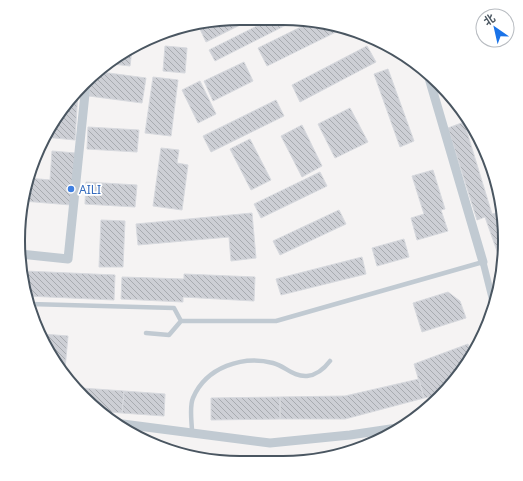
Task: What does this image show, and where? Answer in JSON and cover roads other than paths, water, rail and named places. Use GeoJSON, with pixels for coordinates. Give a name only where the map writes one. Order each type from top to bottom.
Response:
{"type":"FeatureCollection","features":[{"type":"Feature","properties":{"kind":"street"},"geometry":{"type":"LineString","coordinates":[[431,84],[491,295]]}},
{"type":"Feature","properties":{"kind":"street"},"geometry":{"type":"LineString","coordinates":[[25,255],[68,259],[85,91]]}},
{"type":"Feature","properties":{"kind":"street"},"geometry":{"type":"LineString","coordinates":[[129,425],[270,443],[350,436],[384,430]]}},
{"type":"Feature","properties":{"kind":"lane"},"geometry":{"type":"LineString","coordinates":[[146,333],[168,335],[181,321],[276,321],[483,262]]}},
{"type":"Feature","properties":{"kind":"lane"},"geometry":{"type":"LineString","coordinates":[[34,304],[174,308],[181,321]]}},
{"type":"Feature","properties":{"kind":"lane"},"geometry":{"type":"LineString","coordinates":[[192,432],[192,399],[205,381],[223,367],[244,360],[260,360],[276,364],[298,376],[307,376],[316,374],[330,361]]}},
{"type":"Feature","properties":{"kind":"place","name":"AILI"},"geometry":{"type":"Point","coordinates":[71,189]}}]}
